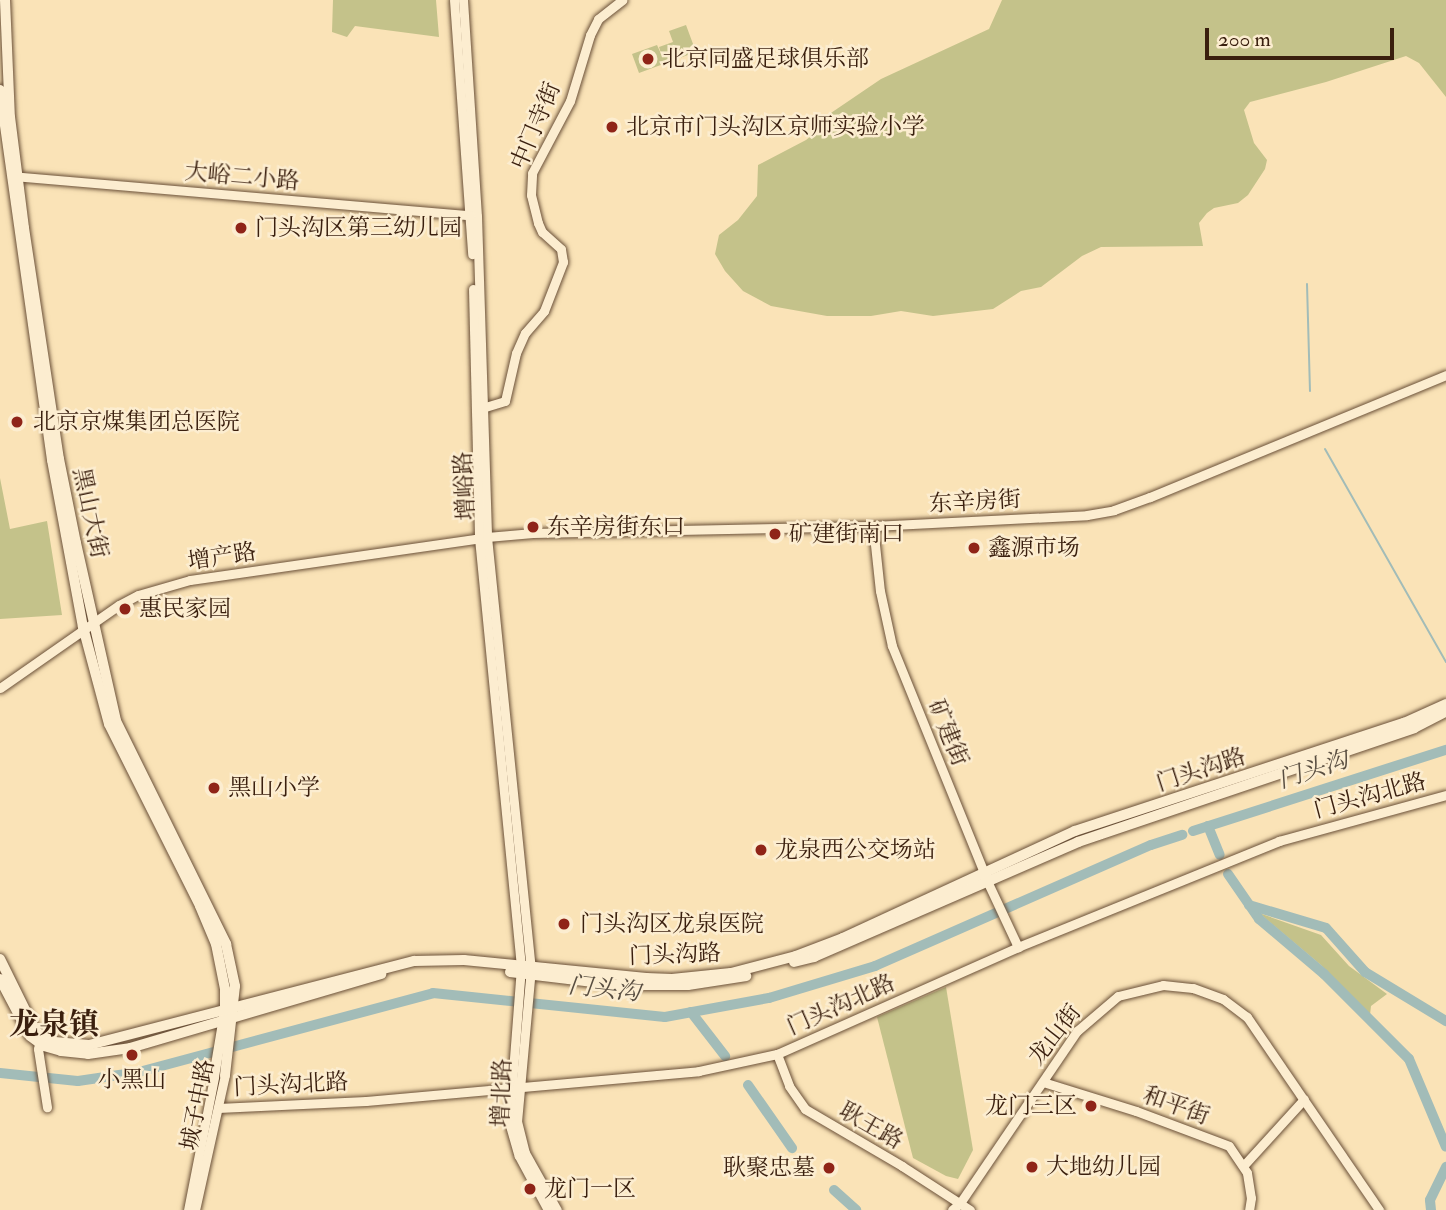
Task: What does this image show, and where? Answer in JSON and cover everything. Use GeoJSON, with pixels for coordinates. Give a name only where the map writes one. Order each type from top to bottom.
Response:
{"type":"FeatureCollection","features":[{"type":"Feature","properties":{"kind":"main road","name":"黑山大街"},"geometry":{"type":"LineString","coordinates":[[5,0],[6,73],[14,177],[51,460],[83,627],[109,724],[200,906],[216,944],[229,1013]]}},
{"type":"Feature","properties":{"kind":"main road","name":"黑山大街"},"geometry":{"type":"LineString","coordinates":[[0,90],[59,459],[116,721],[226,944],[235,986],[229,1013]]}},
{"type":"Feature","properties":{"kind":"main road","name":"门头沟路"},"geometry":{"type":"LineString","coordinates":[[526,971],[672,979],[731,973],[796,956],[843,938],[1075,831],[1404,723],[1446,704]]}},
{"type":"Feature","properties":{"kind":"main road","name":"门头沟路"},"geometry":{"type":"LineString","coordinates":[[40,1039],[97,1044],[229,1013],[414,961],[464,960],[618,985],[671,986],[731,980],[814,957],[989,886],[1078,842],[1414,728],[1446,712]]}},
{"type":"Feature","properties":{"kind":"main road"},"geometry":{"type":"LineString","coordinates":[[0,959],[40,1039]]}},
{"type":"Feature","properties":{"kind":"main road"},"geometry":{"type":"LineString","coordinates":[[0,979],[20,1022],[40,1039]]}},
{"type":"Feature","properties":{"kind":"main road","name":"城子中路"},"geometry":{"type":"LineString","coordinates":[[220,1076],[232,1030],[229,1013]]}},
{"type":"Feature","properties":{"kind":"main road"},"geometry":{"type":"LineString","coordinates":[[220,1076],[220,1034],[229,1013]]}},
{"type":"Feature","properties":{"kind":"street","name":"增峪路"},"geometry":{"type":"LineString","coordinates":[[454,0],[471,215],[483,537],[526,971]]}},
{"type":"Feature","properties":{"kind":"street","name":"增峪路"},"geometry":{"type":"LineString","coordinates":[[463,0],[477,216],[483,537]]}},
{"type":"Feature","properties":{"kind":"street","name":"中门寺街"},"geometry":{"type":"LineString","coordinates":[[482,408],[505,401],[516,353],[525,334],[544,311],[564,262],[561,249],[542,233],[538,223],[531,195],[532,173],[569,101],[590,35],[598,19],[622,0]]}},
{"type":"Feature","properties":{"kind":"street","name":"大峪二小路"},"geometry":{"type":"LineString","coordinates":[[14,177],[471,215]]}},
{"type":"Feature","properties":{"kind":"street","name":"东辛房街"},"geometry":{"type":"LineString","coordinates":[[483,537],[584,531],[873,526],[1038,518],[1114,510],[1446,375]]}},
{"type":"Feature","properties":{"kind":"street","name":"矿建街"},"geometry":{"type":"LineString","coordinates":[[873,526],[880,591],[892,646],[989,886],[1018,947]]}},
{"type":"Feature","properties":{"kind":"street","name":"增产路"},"geometry":{"type":"LineString","coordinates":[[0,688],[83,627],[138,595],[190,580],[483,537]]}},
{"type":"Feature","properties":{"kind":"street","name":"门头沟北路"},"geometry":{"type":"LineString","coordinates":[[218,1108],[366,1101],[699,1072],[777,1054],[1018,947],[1279,841],[1446,795]]}},
{"type":"Feature","properties":{"kind":"street","name":"增北路"},"geometry":{"type":"LineString","coordinates":[[526,971],[512,1139],[548,1210]]}},
{"type":"Feature","properties":{"kind":"street","name":"龙山街"},"geometry":{"type":"LineString","coordinates":[[952,1210],[960,1207],[1077,1031],[1118,996],[1163,985],[1194,988],[1223,999],[1247,1017],[1378,1210]]}},
{"type":"Feature","properties":{"kind":"street"},"geometry":{"type":"LineString","coordinates":[[40,1039],[47,1107]]}},
{"type":"Feature","properties":{"kind":"street","name":"耿王路"},"geometry":{"type":"LineString","coordinates":[[777,1054],[789,1086],[805,1109],[960,1207],[970,1210]]}},
{"type":"Feature","properties":{"kind":"street","name":"城子中路"},"geometry":{"type":"LineString","coordinates":[[195,1210],[218,1108],[220,1076]]}},
{"type":"Feature","properties":{"kind":"street","name":"城子中路"},"geometry":{"type":"LineString","coordinates":[[188,1210],[220,1076]]}},
{"type":"Feature","properties":{"kind":"street","name":"和平街"},"geometry":{"type":"LineString","coordinates":[[1043,1082],[1221,1142],[1236,1152],[1244,1165]]}},
{"type":"Feature","properties":{"kind":"street","name":"增北路"},"geometry":{"type":"LineString","coordinates":[[515,1088],[519,1137],[557,1210]]}},
{"type":"Feature","properties":{"kind":"street"},"geometry":{"type":"LineString","coordinates":[[1249,1210],[1251,1198],[1244,1165],[1304,1099]]}},
{"type":"Feature","properties":{"kind":"shaded area"},"geometry":{"type":"Polygon","coordinates":[[[333,0],[436,0],[439,37],[355,26],[347,37],[332,32],[333,0]]]}},
{"type":"Feature","properties":{"kind":"shaded area"},"geometry":{"type":"Polygon","coordinates":[[[1002,0],[1446,0],[1446,97],[1419,63],[1406,56],[1326,82],[1250,102],[1244,110],[1254,143],[1267,160],[1265,169],[1248,195],[1238,203],[1214,208],[1207,213],[1199,223],[1203,246],[1101,247],[1082,256],[1041,287],[1021,291],[993,309],[933,316],[901,311],[871,316],[827,316],[771,306],[743,291],[725,271],[715,254],[719,235],[738,220],[757,196],[758,165],[806,140],[821,128],[825,117],[881,79],[989,29],[1002,0]]]}},
{"type":"Feature","properties":{"kind":"shaded area"},"geometry":{"type":"Polygon","coordinates":[[[686,25],[696,52],[639,73],[632,54],[657,45],[662,56],[659,47],[673,42],[669,31],[686,25]]]}},
{"type":"Feature","properties":{"kind":"shaded area"},"geometry":{"type":"Polygon","coordinates":[[[0,478],[10,529],[47,521],[62,615],[0,619],[0,478]]]}},
{"type":"Feature","properties":{"kind":"shaded area"},"geometry":{"type":"Polygon","coordinates":[[[1259,913],[1321,935],[1349,966],[1387,994],[1371,1006],[1370,1015],[1321,965],[1259,913]]]}},
{"type":"Feature","properties":{"kind":"shaded area"},"geometry":{"type":"Polygon","coordinates":[[[946,987],[973,1150],[958,1179],[946,1176],[913,1158],[877,1017],[946,987]]]}},
{"type":"Feature","properties":{"kind":"waterway"},"geometry":{"type":"LineString","coordinates":[[1307,284],[1310,391]]}},
{"type":"Feature","properties":{"kind":"waterway"},"geometry":{"type":"LineString","coordinates":[[1325,449],[1446,662]]}},
{"type":"Feature","properties":{"kind":"waterway","name":"门头沟"},"geometry":{"type":"LineString","coordinates":[[1193,831],[1446,750]]}},
{"type":"Feature","properties":{"kind":"waterway"},"geometry":{"type":"LineString","coordinates":[[1208,826],[1220,855]]}},
{"type":"Feature","properties":{"kind":"waterway","name":"门头沟"},"geometry":{"type":"LineString","coordinates":[[0,1073],[78,1081],[139,1072],[433,993],[665,1017],[769,998],[875,966],[1151,845],[1182,835]]}},
{"type":"Feature","properties":{"kind":"waterway"},"geometry":{"type":"LineString","coordinates":[[1228,874],[1259,919],[1324,974],[1409,1059],[1446,1147]]}},
{"type":"Feature","properties":{"kind":"waterway"},"geometry":{"type":"LineString","coordinates":[[1249,905],[1326,928],[1365,972],[1446,1021]]}},
{"type":"Feature","properties":{"kind":"waterway"},"geometry":{"type":"LineString","coordinates":[[691,1012],[725,1056]]}},
{"type":"Feature","properties":{"kind":"waterway"},"geometry":{"type":"LineString","coordinates":[[748,1085],[792,1148]]}},
{"type":"Feature","properties":{"kind":"waterway"},"geometry":{"type":"LineString","coordinates":[[1431,1210],[1430,1200],[1446,1167]]}},
{"type":"Feature","properties":{"kind":"waterway"},"geometry":{"type":"LineString","coordinates":[[834,1190],[856,1210]]}},
{"type":"Feature","properties":{"kind":"place","name":"北京同盛足球俱乐部"},"geometry":{"type":"Point","coordinates":[648,59]}},
{"type":"Feature","properties":{"kind":"place","name":"北京市门头沟区京师实验小学"},"geometry":{"type":"Point","coordinates":[612,127]}},
{"type":"Feature","properties":{"kind":"place","name":"门头沟区第三幼儿园"},"geometry":{"type":"Point","coordinates":[241,228]}},
{"type":"Feature","properties":{"kind":"place","name":"北京京煤集团总医院"},"geometry":{"type":"Point","coordinates":[17,422]}},
{"type":"Feature","properties":{"kind":"place","name":"东辛房街东口"},"geometry":{"type":"Point","coordinates":[533,527]}},
{"type":"Feature","properties":{"kind":"place","name":"矿建街南口"},"geometry":{"type":"Point","coordinates":[775,534]}},
{"type":"Feature","properties":{"kind":"place","name":"鑫源市场"},"geometry":{"type":"Point","coordinates":[974,548]}},
{"type":"Feature","properties":{"kind":"place","name":"惠民家园"},"geometry":{"type":"Point","coordinates":[125,609]}},
{"type":"Feature","properties":{"kind":"place","name":"黑山小学"},"geometry":{"type":"Point","coordinates":[214,788]}},
{"type":"Feature","properties":{"kind":"place","name":"龙泉西公交场站"},"geometry":{"type":"Point","coordinates":[761,850]}},
{"type":"Feature","properties":{"kind":"place","name":"门头沟区龙泉医院"},"geometry":{"type":"Point","coordinates":[564,924]}},
{"type":"Feature","properties":{"kind":"place","name":"小黑山"},"geometry":{"type":"Point","coordinates":[132,1055]}},
{"type":"Feature","properties":{"kind":"place","name":"龙门三区"},"geometry":{"type":"Point","coordinates":[1091,1106]}},
{"type":"Feature","properties":{"kind":"place","name":"大地幼儿园"},"geometry":{"type":"Point","coordinates":[1032,1167]}},
{"type":"Feature","properties":{"kind":"place","name":"耿聚忠墓"},"geometry":{"type":"Point","coordinates":[829,1168]}},
{"type":"Feature","properties":{"kind":"place","name":"龙门一区"},"geometry":{"type":"Point","coordinates":[530,1189]}},
{"type":"Feature","properties":{"kind":"district","name":"龙泉镇"},"geometry":{"type":"Point","coordinates":[54,1025]}}]}
